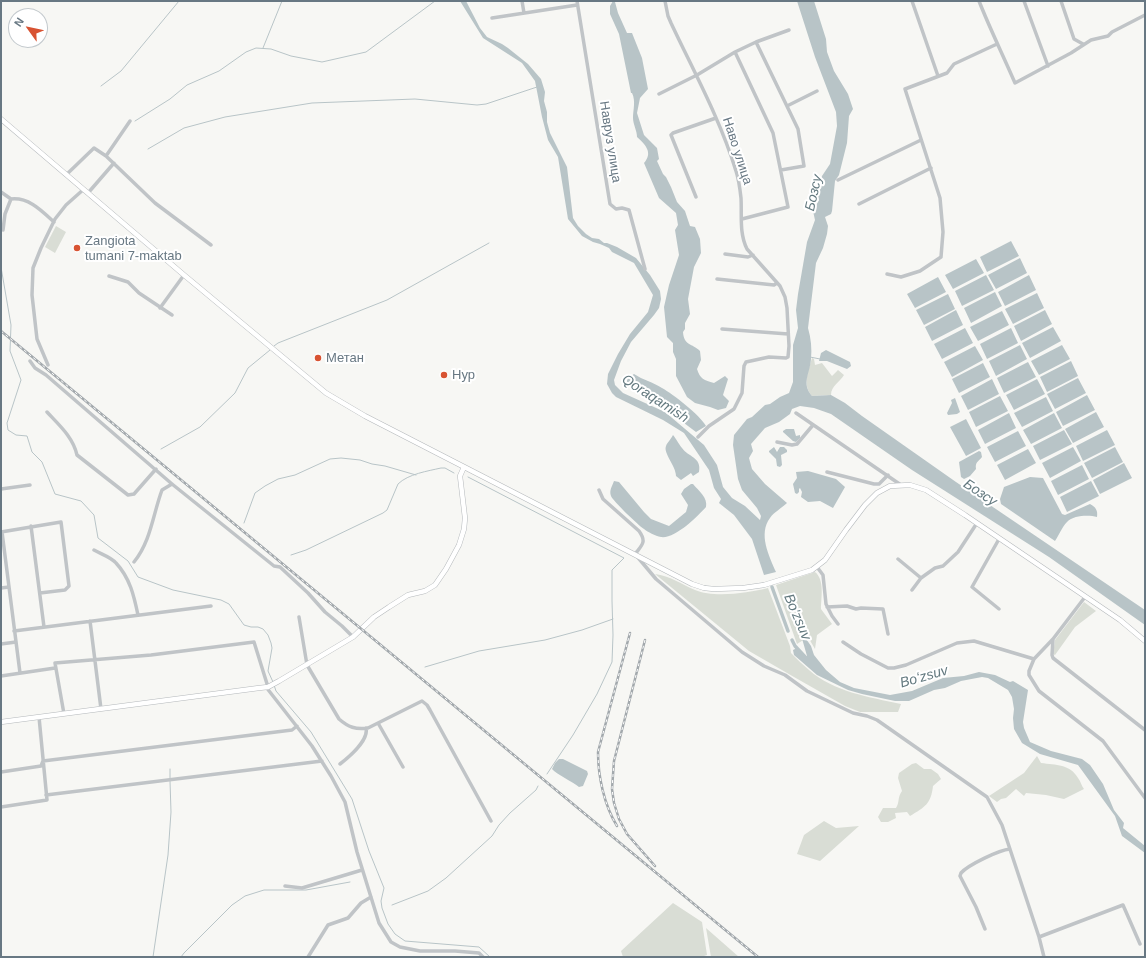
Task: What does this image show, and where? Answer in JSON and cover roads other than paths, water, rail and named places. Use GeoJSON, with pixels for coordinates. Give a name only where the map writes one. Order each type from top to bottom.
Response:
{"type":"FeatureCollection","features":[{"type":"Feature","properties":{"kind":"main road"},"geometry":{"type":"LineString","coordinates":[[1,119],[326,394],[456,463],[689,582],[700,587],[714,590],[764,585],[803,573],[817,567],[825,560],[873,496],[885,488],[901,485],[916,486],[926,490],[1120,620],[1145,641]]}},
{"type":"Feature","properties":{"kind":"main road"},"geometry":{"type":"LineString","coordinates":[[1,722],[267,687],[279,681],[353,638],[381,612],[408,595],[431,588],[439,581],[459,544],[464,530],[465,518],[459,467],[456,463]]}},
{"type":"Feature","properties":{"kind":"main road"},"geometry":{"type":"LineString","coordinates":[[460,476],[464,467]]}},
{"type":"Feature","properties":{"kind":"street"},"geometry":{"type":"LineString","coordinates":[[522,1],[524,13]]}},
{"type":"Feature","properties":{"kind":"street","name":"Наво улица"},"geometry":{"type":"LineString","coordinates":[[665,1],[668,16],[716,118],[738,179],[741,196],[741,232],[744,242],[777,283],[785,297],[787,308],[789,346],[787,358],[769,357],[746,362],[744,366],[742,393],[734,408],[709,426],[698,437]]}},
{"type":"Feature","properties":{"kind":"street"},"geometry":{"type":"LineString","coordinates":[[912,1],[938,76]]}},
{"type":"Feature","properties":{"kind":"street"},"geometry":{"type":"LineString","coordinates":[[979,1],[1015,83],[1071,53],[1083,44],[1095,38],[1108,36],[1112,32],[1145,15]]}},
{"type":"Feature","properties":{"kind":"street"},"geometry":{"type":"LineString","coordinates":[[1024,1],[1048,66]]}},
{"type":"Feature","properties":{"kind":"street"},"geometry":{"type":"LineString","coordinates":[[1061,1],[1074,39],[1083,44]]}},
{"type":"Feature","properties":{"kind":"street"},"geometry":{"type":"LineString","coordinates":[[492,18],[577,3]]}},
{"type":"Feature","properties":{"kind":"street","name":"Навруз улица"},"geometry":{"type":"LineString","coordinates":[[577,3],[610,204],[616,209],[629,210],[645,269]]}},
{"type":"Feature","properties":{"kind":"street"},"geometry":{"type":"LineString","coordinates":[[659,94],[697,75],[735,52],[756,42],[789,30]]}},
{"type":"Feature","properties":{"kind":"street"},"geometry":{"type":"LineString","coordinates":[[756,42],[798,129],[804,166],[782,170]]}},
{"type":"Feature","properties":{"kind":"street"},"geometry":{"type":"LineString","coordinates":[[887,274],[901,277],[920,271],[941,257],[943,232],[940,198],[905,89],[947,73],[954,64],[997,44]]}},
{"type":"Feature","properties":{"kind":"street"},"geometry":{"type":"LineString","coordinates":[[735,52],[774,134],[788,207],[742,219]]}},
{"type":"Feature","properties":{"kind":"street"},"geometry":{"type":"LineString","coordinates":[[787,106],[817,91]]}},
{"type":"Feature","properties":{"kind":"street"},"geometry":{"type":"LineString","coordinates":[[696,197],[671,135],[716,118]]}},
{"type":"Feature","properties":{"kind":"street"},"geometry":{"type":"LineString","coordinates":[[106,156],[130,121]]}},
{"type":"Feature","properties":{"kind":"street"},"geometry":{"type":"LineString","coordinates":[[838,180],[921,140]]}},
{"type":"Feature","properties":{"kind":"street"},"geometry":{"type":"LineString","coordinates":[[67,174],[94,148],[114,163],[155,203],[211,245]]}},
{"type":"Feature","properties":{"kind":"street"},"geometry":{"type":"LineString","coordinates":[[48,365],[37,339],[32,295],[33,268],[54,222],[66,205],[86,191],[114,163]]}},
{"type":"Feature","properties":{"kind":"street"},"geometry":{"type":"LineString","coordinates":[[859,204],[931,168]]}},
{"type":"Feature","properties":{"kind":"street"},"geometry":{"type":"LineString","coordinates":[[1,192],[10,199],[15,198],[34,204],[54,222]]}},
{"type":"Feature","properties":{"kind":"street"},"geometry":{"type":"LineString","coordinates":[[2,230],[10,199]]}},
{"type":"Feature","properties":{"kind":"street"},"geometry":{"type":"LineString","coordinates":[[724,254],[748,257],[753,255]]}},
{"type":"Feature","properties":{"kind":"street"},"geometry":{"type":"LineString","coordinates":[[160,308],[184,275]]}},
{"type":"Feature","properties":{"kind":"street"},"geometry":{"type":"LineString","coordinates":[[109,276],[128,282],[139,293],[172,315]]}},
{"type":"Feature","properties":{"kind":"street"},"geometry":{"type":"LineString","coordinates":[[717,279],[777,283]]}},
{"type":"Feature","properties":{"kind":"street"},"geometry":{"type":"LineString","coordinates":[[722,329],[788,334]]}},
{"type":"Feature","properties":{"kind":"street"},"geometry":{"type":"LineString","coordinates":[[30,361],[36,368],[52,380],[172,484],[266,560],[274,566],[280,567],[353,638]]}},
{"type":"Feature","properties":{"kind":"street"},"geometry":{"type":"LineString","coordinates":[[47,412],[63,429],[74,445],[77,455],[128,495],[134,494],[156,469]]}},
{"type":"Feature","properties":{"kind":"street"},"geometry":{"type":"LineString","coordinates":[[796,414],[901,485]]}},
{"type":"Feature","properties":{"kind":"street"},"geometry":{"type":"LineString","coordinates":[[777,442],[792,445],[797,444],[813,425]]}},
{"type":"Feature","properties":{"kind":"street"},"geometry":{"type":"LineString","coordinates":[[827,472],[874,484],[880,484],[888,476]]}},
{"type":"Feature","properties":{"kind":"street"},"geometry":{"type":"LineString","coordinates":[[1,489],[30,484]]}},
{"type":"Feature","properties":{"kind":"street"},"geometry":{"type":"LineString","coordinates":[[134,562],[141,554],[146,543],[162,492],[172,484]]}},
{"type":"Feature","properties":{"kind":"street"},"geometry":{"type":"LineString","coordinates":[[598,490],[603,499],[644,537],[644,542],[635,554],[656,579],[742,652],[764,666],[785,675],[807,690],[853,713],[867,716],[884,724],[987,797],[1002,824],[1039,937],[1044,957]]}},
{"type":"Feature","properties":{"kind":"street"},"geometry":{"type":"LineString","coordinates":[[20,673],[1,532],[61,522],[69,586],[66,590],[40,593]]}},
{"type":"Feature","properties":{"kind":"street"},"geometry":{"type":"LineString","coordinates":[[912,590],[921,578],[935,568],[943,566],[958,552],[977,524]]}},
{"type":"Feature","properties":{"kind":"street"},"geometry":{"type":"LineString","coordinates":[[31,526],[44,627]]}},
{"type":"Feature","properties":{"kind":"street"},"geometry":{"type":"LineString","coordinates":[[999,539],[972,586],[999,609]]}},
{"type":"Feature","properties":{"kind":"street"},"geometry":{"type":"LineString","coordinates":[[94,550],[115,562],[128,579],[135,599],[138,615]]}},
{"type":"Feature","properties":{"kind":"street"},"geometry":{"type":"LineString","coordinates":[[898,559],[921,578]]}},
{"type":"Feature","properties":{"kind":"street"},"geometry":{"type":"LineString","coordinates":[[817,567],[823,574],[827,608],[838,624]]}},
{"type":"Feature","properties":{"kind":"street"},"geometry":{"type":"LineString","coordinates":[[1,588],[9,587]]}},
{"type":"Feature","properties":{"kind":"street"},"geometry":{"type":"LineString","coordinates":[[1086,597],[1053,639],[1034,659],[1029,675],[1036,688],[1103,741],[1145,798]]}},
{"type":"Feature","properties":{"kind":"street"},"geometry":{"type":"LineString","coordinates":[[14,631],[211,606]]}},
{"type":"Feature","properties":{"kind":"street"},"geometry":{"type":"LineString","coordinates":[[827,608],[847,606],[856,609],[883,609],[888,634]]}},
{"type":"Feature","properties":{"kind":"street"},"geometry":{"type":"LineString","coordinates":[[299,618],[307,665],[339,719],[346,725],[359,730],[378,723],[422,701],[427,705],[491,821]]}},
{"type":"Feature","properties":{"kind":"street"},"geometry":{"type":"LineString","coordinates":[[90,621],[101,710]]}},
{"type":"Feature","properties":{"kind":"street"},"geometry":{"type":"LineString","coordinates":[[1053,639],[1053,658],[1145,730]]}},
{"type":"Feature","properties":{"kind":"street"},"geometry":{"type":"LineString","coordinates":[[843,642],[861,654],[888,668],[906,665],[958,643],[974,641],[1034,659]]}},
{"type":"Feature","properties":{"kind":"street"},"geometry":{"type":"LineString","coordinates":[[1,644],[16,642]]}},
{"type":"Feature","properties":{"kind":"street"},"geometry":{"type":"LineString","coordinates":[[64,714],[55,663],[151,655],[254,642],[267,687],[322,761],[345,802],[362,870],[379,923],[391,942],[400,947],[420,951],[479,953],[482,957]]}},
{"type":"Feature","properties":{"kind":"street"},"geometry":{"type":"LineString","coordinates":[[1,676],[55,668]]}},
{"type":"Feature","properties":{"kind":"street"},"geometry":{"type":"LineString","coordinates":[[1,807],[47,800],[39,718]]}},
{"type":"Feature","properties":{"kind":"street"},"geometry":{"type":"LineString","coordinates":[[378,723],[403,766]]}},
{"type":"Feature","properties":{"kind":"street"},"geometry":{"type":"LineString","coordinates":[[43,761],[292,730],[297,726]]}},
{"type":"Feature","properties":{"kind":"street"},"geometry":{"type":"LineString","coordinates":[[340,764],[358,747],[367,733],[366,728]]}},
{"type":"Feature","properties":{"kind":"street"},"geometry":{"type":"LineString","coordinates":[[1,772],[41,766],[43,761]]}},
{"type":"Feature","properties":{"kind":"street"},"geometry":{"type":"LineString","coordinates":[[46,795],[322,761]]}},
{"type":"Feature","properties":{"kind":"street"},"geometry":{"type":"LineString","coordinates":[[985,929],[976,907],[960,876],[961,873],[989,856],[1010,849]]}},
{"type":"Feature","properties":{"kind":"street"},"geometry":{"type":"LineString","coordinates":[[285,886],[302,888],[362,870]]}},
{"type":"Feature","properties":{"kind":"street"},"geometry":{"type":"LineString","coordinates":[[308,957],[328,925],[348,918],[361,903],[371,897]]}},
{"type":"Feature","properties":{"kind":"street"},"geometry":{"type":"LineString","coordinates":[[1039,937],[1123,905],[1140,944]]}},
{"type":"Feature","properties":{"kind":"water","name":"Бозсу"},"geometry":{"type":"Polygon","coordinates":[[[460,1],[466,1],[480,28],[487,37],[508,48],[528,64],[541,79],[545,92],[544,101],[547,112],[547,122],[550,133],[567,167],[573,218],[578,226],[592,238],[599,239],[604,243],[617,247],[636,258],[650,275],[660,291],[661,299],[659,308],[631,342],[621,361],[614,380],[615,385],[623,393],[665,412],[704,445],[717,465],[723,487],[732,498],[745,506],[760,520],[761,516],[757,508],[742,490],[738,479],[733,445],[734,435],[747,419],[752,417],[765,405],[770,404],[789,393],[793,382],[793,345],[798,328],[796,310],[798,294],[807,242],[815,220],[813,211],[819,200],[817,196],[822,176],[830,164],[837,126],[836,112],[815,57],[797,1],[814,1],[826,39],[827,52],[834,71],[848,94],[853,109],[849,116],[847,143],[839,175],[835,181],[832,211],[831,214],[825,217],[828,226],[827,234],[823,248],[816,263],[808,328],[811,340],[810,364],[807,378],[807,387],[809,391],[812,396],[831,395],[845,403],[956,482],[1145,610],[1145,625],[1049,557],[912,470],[831,414],[814,408],[800,406],[792,409],[790,414],[779,422],[765,428],[751,444],[753,451],[749,458],[752,469],[765,484],[787,503],[770,518],[767,524],[765,531],[766,545],[776,572],[764,575],[752,539],[734,515],[719,503],[721,499],[714,488],[709,470],[684,433],[663,420],[616,397],[607,384],[608,374],[618,354],[630,334],[648,312],[653,295],[634,263],[612,252],[609,248],[582,236],[568,219],[558,157],[548,140],[535,81],[522,63],[483,38],[460,1]]]}},
{"type":"Feature","properties":{"kind":"water"},"geometry":{"type":"Polygon","coordinates":[[[613,1],[615,2],[627,33],[632,33],[642,58],[648,89],[640,98],[637,113],[644,135],[657,148],[659,159],[657,161],[663,174],[671,187],[677,202],[685,211],[690,226],[695,227],[700,239],[701,253],[694,267],[688,299],[690,314],[685,323],[685,329],[683,332],[684,337],[687,342],[700,351],[701,360],[697,369],[701,377],[714,383],[725,376],[728,379],[723,395],[729,401],[726,408],[718,410],[695,403],[687,397],[676,376],[676,359],[673,352],[673,343],[667,337],[664,307],[669,285],[679,255],[675,230],[678,225],[676,213],[659,198],[644,163],[647,159],[648,152],[646,146],[637,137],[633,118],[633,96],[631,93],[619,34],[610,14],[610,6],[613,1]]]}},
{"type":"Feature","properties":{"kind":"water"},"geometry":{"type":"Polygon","coordinates":[[[1011,241],[1019,256],[987,272],[980,257],[1011,241]]]}},
{"type":"Feature","properties":{"kind":"water"},"geometry":{"type":"Polygon","coordinates":[[[1020,258],[1027,273],[996,289],[988,275],[1020,258]]]}},
{"type":"Feature","properties":{"kind":"water"},"geometry":{"type":"Polygon","coordinates":[[[976,259],[984,273],[953,289],[945,275],[976,259]]]}},
{"type":"Feature","properties":{"kind":"water"},"geometry":{"type":"Polygon","coordinates":[[[986,275],[994,290],[962,306],[955,291],[986,275]]]}},
{"type":"Feature","properties":{"kind":"water"},"geometry":{"type":"Polygon","coordinates":[[[1029,275],[1036,290],[1005,306],[998,292],[1029,275]]]}},
{"type":"Feature","properties":{"kind":"water"},"geometry":{"type":"Polygon","coordinates":[[[938,277],[946,292],[915,308],[907,294],[938,277]]]}},
{"type":"Feature","properties":{"kind":"water"},"geometry":{"type":"Polygon","coordinates":[[[995,292],[1002,306],[971,323],[964,308],[995,292]]]}},
{"type":"Feature","properties":{"kind":"water"},"geometry":{"type":"Polygon","coordinates":[[[1037,293],[1044,308],[1013,324],[1005,309],[1037,293]]]}},
{"type":"Feature","properties":{"kind":"water"},"geometry":{"type":"Polygon","coordinates":[[[948,294],[955,309],[924,325],[916,310],[948,294]]]}},
{"type":"Feature","properties":{"kind":"water"},"geometry":{"type":"Polygon","coordinates":[[[956,310],[963,325],[932,341],[925,327],[956,310]]]}},
{"type":"Feature","properties":{"kind":"water"},"geometry":{"type":"Polygon","coordinates":[[[1045,310],[1052,324],[1021,341],[1014,326],[1045,310]]]}},
{"type":"Feature","properties":{"kind":"water"},"geometry":{"type":"Polygon","coordinates":[[[1002,311],[1009,325],[978,341],[970,327],[1002,311]]]}},
{"type":"Feature","properties":{"kind":"water"},"geometry":{"type":"Polygon","coordinates":[[[1053,327],[1061,341],[1030,358],[1022,343],[1053,327]]]}},
{"type":"Feature","properties":{"kind":"water"},"geometry":{"type":"Polygon","coordinates":[[[965,328],[973,343],[942,359],[934,344],[965,328]]]}},
{"type":"Feature","properties":{"kind":"water"},"geometry":{"type":"Polygon","coordinates":[[[1011,328],[1018,343],[987,359],[980,344],[1011,328]]]}},
{"type":"Feature","properties":{"kind":"water"},"geometry":{"type":"Polygon","coordinates":[[[1020,345],[1027,359],[996,376],[989,361],[1020,345]]]}},
{"type":"Feature","properties":{"kind":"water"},"geometry":{"type":"Polygon","coordinates":[[[1062,345],[1070,359],[1039,375],[1031,361],[1062,345]]]}},
{"type":"Feature","properties":{"kind":"water"},"geometry":{"type":"Polygon","coordinates":[[[975,346],[983,360],[952,377],[944,362],[975,346]]]}},
{"type":"Feature","properties":{"kind":"water"},"geometry":{"type":"Polygon","coordinates":[[[826,350],[850,362],[851,366],[847,369],[827,361],[819,361],[821,353],[826,350]]]}},
{"type":"Feature","properties":{"kind":"water"},"geometry":{"type":"Polygon","coordinates":[[[1071,361],[1078,376],[1047,392],[1040,377],[1071,361]]]}},
{"type":"Feature","properties":{"kind":"water"},"geometry":{"type":"Polygon","coordinates":[[[1028,362],[1036,377],[1004,393],[997,378],[1028,362]]]}},
{"type":"Feature","properties":{"kind":"water"},"geometry":{"type":"Polygon","coordinates":[[[983,363],[990,377],[959,393],[952,379],[983,363]]]}},
{"type":"Feature","properties":{"kind":"water","name":"Qoraqamish"},"geometry":{"type":"Polygon","coordinates":[[[634,374],[659,386],[673,395],[686,405],[703,421],[706,426],[696,432],[664,408],[642,396],[627,383],[627,379],[634,374]]]}},
{"type":"Feature","properties":{"kind":"water"},"geometry":{"type":"Polygon","coordinates":[[[1078,378],[1086,393],[1055,409],[1047,394],[1078,378]]]}},
{"type":"Feature","properties":{"kind":"water"},"geometry":{"type":"Polygon","coordinates":[[[992,379],[999,394],[968,410],[961,396],[992,379]]]}},
{"type":"Feature","properties":{"kind":"water"},"geometry":{"type":"Polygon","coordinates":[[[1037,379],[1045,394],[1014,410],[1006,395],[1037,379]]]}},
{"type":"Feature","properties":{"kind":"water"},"geometry":{"type":"Polygon","coordinates":[[[1087,395],[1095,410],[1063,426],[1056,412],[1087,395]]]}},
{"type":"Feature","properties":{"kind":"water"},"geometry":{"type":"Polygon","coordinates":[[[1000,396],[1008,411],[976,427],[969,412],[1000,396]]]}},
{"type":"Feature","properties":{"kind":"water"},"geometry":{"type":"Polygon","coordinates":[[[1046,397],[1053,411],[1022,427],[1014,413],[1046,397]]]}},
{"type":"Feature","properties":{"kind":"water"},"geometry":{"type":"Polygon","coordinates":[[[955,398],[960,412],[957,414],[948,415],[947,413],[952,403],[951,400],[955,398]]]}},
{"type":"Feature","properties":{"kind":"water"},"geometry":{"type":"Polygon","coordinates":[[[1096,412],[1104,427],[1073,443],[1065,429],[1096,412]]]}},
{"type":"Feature","properties":{"kind":"water"},"geometry":{"type":"Polygon","coordinates":[[[1009,413],[1016,428],[985,444],[978,430],[1009,413]]]}},
{"type":"Feature","properties":{"kind":"water"},"geometry":{"type":"Polygon","coordinates":[[[1054,413],[1062,428],[1031,444],[1023,430],[1054,413]]]}},
{"type":"Feature","properties":{"kind":"water"},"geometry":{"type":"Polygon","coordinates":[[[966,419],[981,448],[966,456],[950,427],[966,419]]]}},
{"type":"Feature","properties":{"kind":"water"},"geometry":{"type":"Polygon","coordinates":[[[786,429],[794,429],[796,436],[800,435],[800,438],[796,442],[793,441],[783,432],[786,429]]]}},
{"type":"Feature","properties":{"kind":"water"},"geometry":{"type":"Polygon","coordinates":[[[1064,430],[1072,444],[1040,460],[1033,446],[1064,430]]]}},
{"type":"Feature","properties":{"kind":"water"},"geometry":{"type":"Polygon","coordinates":[[[1107,430],[1115,445],[1083,461],[1076,446],[1107,430]]]}},
{"type":"Feature","properties":{"kind":"water"},"geometry":{"type":"Polygon","coordinates":[[[1018,431],[1026,446],[995,462],[987,447],[1018,431]]]}},
{"type":"Feature","properties":{"kind":"water"},"geometry":{"type":"Polygon","coordinates":[[[673,435],[685,451],[697,460],[699,467],[699,472],[693,476],[691,473],[681,480],[676,476],[674,468],[666,452],[667,445],[673,435]]]}},
{"type":"Feature","properties":{"kind":"water"},"geometry":{"type":"Polygon","coordinates":[[[774,447],[777,452],[780,447],[784,447],[787,450],[787,452],[781,455],[782,465],[780,467],[777,466],[776,459],[769,452],[774,447]]]}},
{"type":"Feature","properties":{"kind":"water"},"geometry":{"type":"Polygon","coordinates":[[[1073,447],[1081,461],[1050,478],[1042,463],[1073,447]]]}},
{"type":"Feature","properties":{"kind":"water"},"geometry":{"type":"Polygon","coordinates":[[[1115,447],[1123,462],[1092,478],[1084,463],[1115,447]]]}},
{"type":"Feature","properties":{"kind":"water"},"geometry":{"type":"Polygon","coordinates":[[[1028,449],[1036,463],[1005,480],[997,465],[1028,449]]]}},
{"type":"Feature","properties":{"kind":"water"},"geometry":{"type":"Polygon","coordinates":[[[979,451],[981,452],[982,457],[976,463],[976,469],[970,476],[964,479],[961,477],[959,462],[979,451]]]}},
{"type":"Feature","properties":{"kind":"water"},"geometry":{"type":"Polygon","coordinates":[[[1124,463],[1132,478],[1100,494],[1093,480],[1124,463]]]}},
{"type":"Feature","properties":{"kind":"water"},"geometry":{"type":"Polygon","coordinates":[[[1082,465],[1089,479],[1058,495],[1051,481],[1082,465]]]}},
{"type":"Feature","properties":{"kind":"water"},"geometry":{"type":"Polygon","coordinates":[[[808,471],[836,479],[845,487],[833,508],[820,501],[808,502],[801,497],[802,492],[800,488],[797,494],[795,493],[793,484],[797,478],[796,472],[808,471]]]}},
{"type":"Feature","properties":{"kind":"water"},"geometry":{"type":"Polygon","coordinates":[[[1030,477],[1043,478],[1062,514],[1065,515],[1090,504],[1096,509],[1097,517],[1082,516],[1070,520],[1064,526],[1055,541],[1001,504],[1000,499],[1004,487],[1030,477]]]}},
{"type":"Feature","properties":{"kind":"water"},"geometry":{"type":"Polygon","coordinates":[[[614,481],[619,482],[651,519],[669,526],[686,512],[688,505],[681,494],[684,489],[691,484],[693,484],[706,501],[706,507],[673,535],[661,537],[650,533],[641,527],[613,499],[610,492],[614,481]]]}},
{"type":"Feature","properties":{"kind":"water"},"geometry":{"type":"Polygon","coordinates":[[[1091,481],[1099,496],[1067,512],[1060,497],[1091,481]]]}},
{"type":"Feature","properties":{"kind":"water"},"geometry":{"type":"Polygon","coordinates":[[[801,635],[804,636],[811,646],[814,655],[826,670],[840,682],[854,688],[890,695],[912,691],[943,678],[964,676],[979,672],[995,675],[1010,682],[1013,681],[1028,690],[1023,722],[1030,742],[1051,751],[1082,759],[1090,765],[1103,784],[1114,810],[1124,823],[1123,828],[1145,846],[1145,853],[1122,836],[1115,816],[1078,765],[1040,754],[1022,743],[1014,729],[1014,709],[1012,697],[1008,690],[988,678],[982,677],[961,681],[945,688],[934,690],[909,701],[895,701],[862,694],[848,690],[817,675],[794,655],[793,650],[797,648],[804,657],[807,656],[801,635]]]}},
{"type":"Feature","properties":{"kind":"water"},"geometry":{"type":"Polygon","coordinates":[[[559,759],[563,759],[587,771],[588,774],[583,786],[579,787],[552,769],[559,759]]]}},
{"type":"Feature","properties":{"kind":"waterway"},"geometry":{"type":"LineString","coordinates":[[101,86],[121,71],[179,1]]}},
{"type":"Feature","properties":{"kind":"waterway"},"geometry":{"type":"LineString","coordinates":[[263,48],[282,1]]}},
{"type":"Feature","properties":{"kind":"waterway"},"geometry":{"type":"LineString","coordinates":[[135,121],[170,99],[187,85],[219,71],[246,52],[256,48],[271,49],[291,56],[322,62],[366,52],[435,1]]}},
{"type":"Feature","properties":{"kind":"waterway"},"geometry":{"type":"LineString","coordinates":[[148,149],[184,128],[225,117],[312,103],[415,99],[477,105],[486,104],[537,87]]}},
{"type":"Feature","properties":{"kind":"waterway"},"geometry":{"type":"LineString","coordinates":[[274,346],[278,343],[387,300],[489,243]]}},
{"type":"Feature","properties":{"kind":"waterway"},"geometry":{"type":"LineString","coordinates":[[1,267],[11,325],[10,351],[21,380],[7,423],[8,430],[16,435],[27,436],[32,452],[42,462],[55,494],[81,501],[94,515],[98,538],[128,561],[138,577],[173,590],[221,600],[229,604],[244,625],[263,629],[268,635],[272,648],[268,671],[273,682]]}},
{"type":"Feature","properties":{"kind":"waterway"},"geometry":{"type":"LineString","coordinates":[[161,449],[200,427],[235,393],[248,368],[270,350]]}},
{"type":"Feature","properties":{"kind":"waterway"},"geometry":{"type":"LineString","coordinates":[[810,357],[820,359]]}},
{"type":"Feature","properties":{"kind":"waterway"},"geometry":{"type":"LineString","coordinates":[[244,523],[255,493],[278,479],[295,475],[330,459],[341,458],[360,460],[416,475]]}},
{"type":"Feature","properties":{"kind":"waterway"},"geometry":{"type":"LineString","coordinates":[[291,555],[306,550],[383,513],[387,510],[398,484],[407,478],[418,473],[441,468],[445,468],[454,473]]}},
{"type":"Feature","properties":{"kind":"waterway"},"geometry":{"type":"LineString","coordinates":[[468,477],[624,558],[612,570],[612,662],[597,694],[573,735],[547,774]]}},
{"type":"Feature","properties":{"kind":"waterway","name":"Bo'zsuv"},"geometry":{"type":"LineString","coordinates":[[772,587],[788,631]]}},
{"type":"Feature","properties":{"kind":"waterway"},"geometry":{"type":"LineString","coordinates":[[425,667],[479,651],[545,640],[582,630],[613,619]]}},
{"type":"Feature","properties":{"kind":"waterway","name":"Bo'zsuv"},"geometry":{"type":"LineString","coordinates":[[792,640],[795,646],[808,660]]}},
{"type":"Feature","properties":{"kind":"waterway"},"geometry":{"type":"LineString","coordinates":[[274,685],[276,691],[311,732],[352,799],[369,851],[384,888],[381,901],[382,908],[388,924],[395,934],[405,941],[479,947],[490,957]]}},
{"type":"Feature","properties":{"kind":"waterway"},"geometry":{"type":"LineString","coordinates":[[170,769],[170,778]]}},
{"type":"Feature","properties":{"kind":"waterway"},"geometry":{"type":"LineString","coordinates":[[153,957],[168,855],[171,812],[170,781]]}},
{"type":"Feature","properties":{"kind":"waterway"},"geometry":{"type":"LineString","coordinates":[[392,905],[428,891],[446,878],[492,836],[499,825],[510,813],[536,790],[538,786]]}},
{"type":"Feature","properties":{"kind":"waterway"},"geometry":{"type":"LineString","coordinates":[[181,957],[232,905],[245,896],[264,890],[306,890],[350,882]]}},
{"type":"Feature","properties":{"kind":"railway"},"geometry":{"type":"LineString","coordinates":[[1,331],[758,957]]}},
{"type":"Feature","properties":{"kind":"railway"},"geometry":{"type":"LineString","coordinates":[[617,826],[605,800],[599,771],[598,752],[630,633]]}},
{"type":"Feature","properties":{"kind":"railway"},"geometry":{"type":"LineString","coordinates":[[645,640],[614,761],[612,789],[614,803],[619,819],[627,834],[655,866]]}},
{"type":"Feature","properties":{"kind":"place","name":"Zangiota tumani 7-maktab"},"geometry":{"type":"Point","coordinates":[77,248]}},
{"type":"Feature","properties":{"kind":"place","name":"Метан"},"geometry":{"type":"Point","coordinates":[318,358]}},
{"type":"Feature","properties":{"kind":"place","name":"Нур"},"geometry":{"type":"Point","coordinates":[444,375]}},
{"type":"Feature","properties":{"kind":"water label","name":"Boʻzsuv"},"geometry":{"type":"Point","coordinates":[924,677]}}]}
